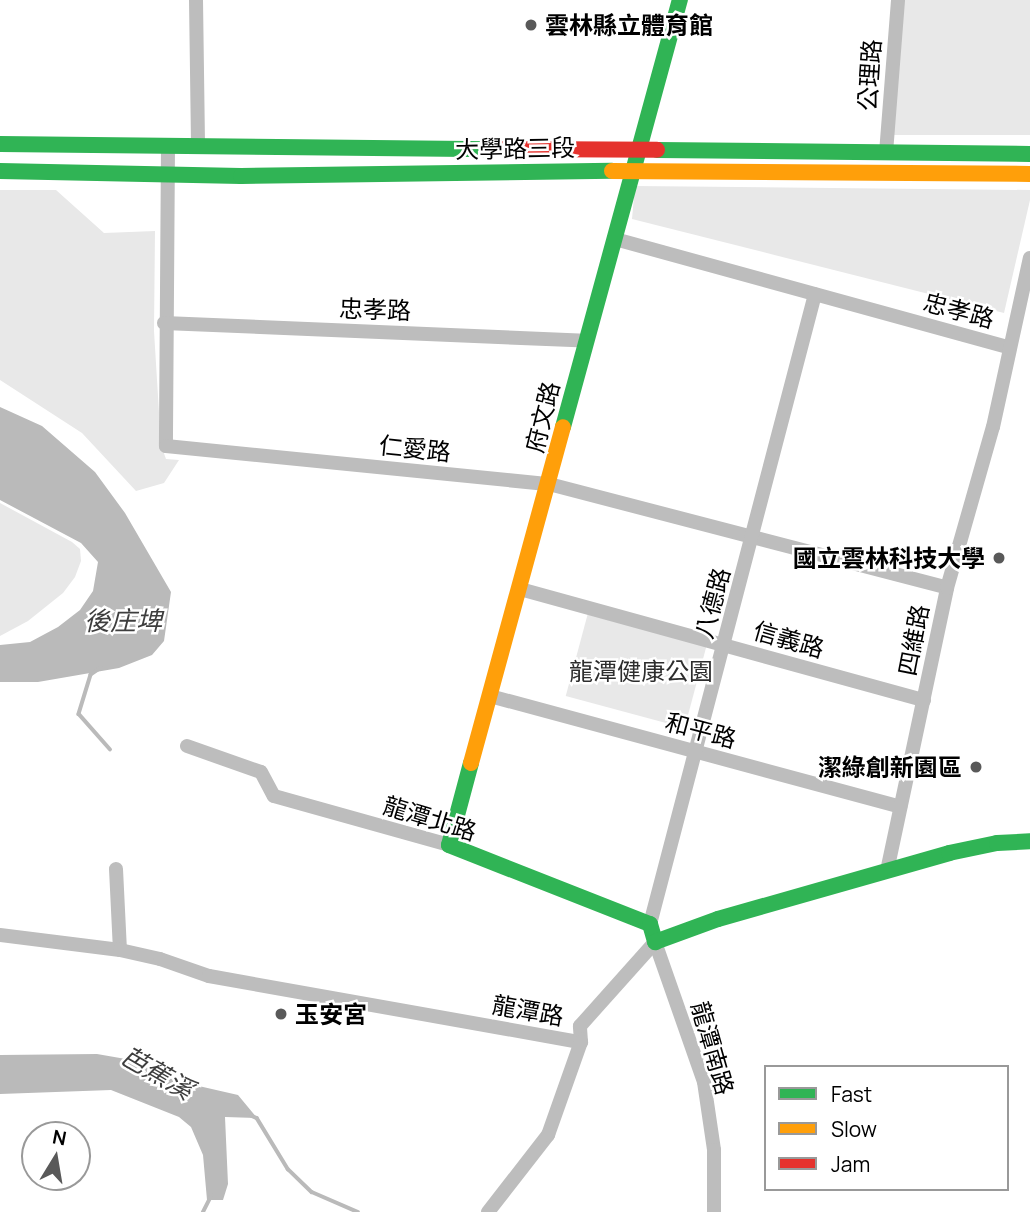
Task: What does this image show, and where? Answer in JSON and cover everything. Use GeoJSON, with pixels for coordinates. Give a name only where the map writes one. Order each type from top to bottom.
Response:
{"type":"FeatureCollection","features":[{"type":"Feature","properties":{"kind":"street"},"geometry":{"type":"LineString","coordinates":[[196,0],[198,147]]}},
{"type":"Feature","properties":{"kind":"street","name":"府文路"},"geometry":{"type":"LineString","coordinates":[[449,845],[549,484],[584,341],[615,239],[680,0]]}},
{"type":"Feature","properties":{"kind":"street","name":"公理路"},"geometry":{"type":"LineString","coordinates":[[886,153],[898,0]]}},
{"type":"Feature","properties":{"kind":"street","name":"大學路三段"},"geometry":{"type":"LineString","coordinates":[[0,144],[638,148],[1030,154]]}},
{"type":"Feature","properties":{"kind":"street","name":"仁愛路"},"geometry":{"type":"LineString","coordinates":[[168,146],[164,323],[166,446],[549,484],[947,588]]}},
{"type":"Feature","properties":{"kind":"street","name":"大學路三段"},"geometry":{"type":"LineString","coordinates":[[0,171],[167,175],[633,170],[1030,174]]}},
{"type":"Feature","properties":{"kind":"street","name":"忠孝路"},"geometry":{"type":"LineString","coordinates":[[615,239],[1009,346]]}},
{"type":"Feature","properties":{"kind":"street","name":"四維路"},"geometry":{"type":"LineString","coordinates":[[887,871],[947,588],[993,426],[1030,258]]}},
{"type":"Feature","properties":{"kind":"street","name":"八德路"},"geometry":{"type":"LineString","coordinates":[[650,924],[815,294]]}},
{"type":"Feature","properties":{"kind":"street","name":"忠孝路"},"geometry":{"type":"LineString","coordinates":[[164,323],[584,341]]}},
{"type":"Feature","properties":{"kind":"street","name":"信義路"},"geometry":{"type":"LineString","coordinates":[[520,589],[924,700]]}},
{"type":"Feature","properties":{"kind":"street","name":"和平路"},"geometry":{"type":"LineString","coordinates":[[490,696],[900,807]]}},
{"type":"Feature","properties":{"kind":"street","name":"龍潭北路"},"geometry":{"type":"LineString","coordinates":[[187,746],[261,772],[274,796],[449,845],[650,924]]}},
{"type":"Feature","properties":{"kind":"street","name":"龍潭路"},"geometry":{"type":"LineString","coordinates":[[0,935],[120,950],[160,959],[209,976],[581,1042],[580,1026],[655,942],[718,919],[949,853],[1030,841]]}},
{"type":"Feature","properties":{"kind":"street"},"geometry":{"type":"LineString","coordinates":[[116,869],[120,950]]}},
{"type":"Feature","properties":{"kind":"street"},"geometry":{"type":"LineString","coordinates":[[650,924],[655,942]]}},
{"type":"Feature","properties":{"kind":"street","name":"龍潭南路"},"geometry":{"type":"LineString","coordinates":[[655,942],[704,1082],[714,1150],[714,1212]]}},
{"type":"Feature","properties":{"kind":"street"},"geometry":{"type":"LineString","coordinates":[[488,1212],[548,1135],[581,1042]]}},
{"type":"Feature","properties":{"kind":"green space"},"geometry":{"type":"Polygon","coordinates":[[[894,0],[1030,0],[1030,135],[894,135],[894,0]]]}},
{"type":"Feature","properties":{"kind":"green space"},"geometry":{"type":"Polygon","coordinates":[[[635,186],[1030,190],[1030,200],[1004,313],[632,219],[635,186]]]}},
{"type":"Feature","properties":{"kind":"green space"},"geometry":{"type":"Polygon","coordinates":[[[0,190],[56,190],[104,233],[155,231],[154,331],[161,445],[166,459],[179,460],[164,483],[136,491],[82,433],[0,380],[0,190]]]}},
{"type":"Feature","properties":{"kind":"green space"},"geometry":{"type":"Polygon","coordinates":[[[0,503],[72,542],[80,549],[81,561],[75,577],[63,593],[28,621],[0,636],[0,503]]]}},
{"type":"Feature","properties":{"kind":"green space","name":"龍潭健康公園"},"geometry":{"type":"Polygon","coordinates":[[[588,613],[707,645],[685,728],[566,696],[588,613]]]}},
{"type":"Feature","properties":{"kind":"water","name":"後庄埤"},"geometry":{"type":"Polygon","coordinates":[[[0,407],[42,426],[95,472],[125,513],[171,592],[164,641],[152,655],[119,668],[38,682],[0,682],[0,645],[30,642],[58,627],[80,610],[93,591],[98,562],[81,543],[0,500],[0,407]]]}},
{"type":"Feature","properties":{"kind":"water"},"geometry":{"type":"Polygon","coordinates":[[[97,1054],[143,1062],[190,1084],[238,1095],[257,1118],[225,1117],[228,1184],[223,1200],[207,1200],[203,1155],[191,1127],[179,1117],[111,1090],[0,1094],[0,1055],[97,1054]]]}},
{"type":"Feature","properties":{"kind":"waterway"},"geometry":{"type":"LineString","coordinates":[[101,668],[91,675],[79,714],[110,749]]}},
{"type":"Feature","properties":{"kind":"waterway"},"geometry":{"type":"LineString","coordinates":[[252,1116],[257,1118],[288,1169],[312,1192],[358,1212]]}},
{"type":"Feature","properties":{"kind":"waterway","name":"芭蕉溪"},"geometry":{"type":"LineString","coordinates":[[203,1212],[211,1196]]}},
{"type":"Feature","properties":{"kind":"traffic: fast"},"geometry":{"type":"LineString","coordinates":[[563,427],[680,0]]}},
{"type":"Feature","properties":{"kind":"traffic: fast"},"geometry":{"type":"LineString","coordinates":[[0,144],[492,149]]}},
{"type":"Feature","properties":{"kind":"traffic: fast"},"geometry":{"type":"LineString","coordinates":[[657,150],[1030,154]]}},
{"type":"Feature","properties":{"kind":"traffic: fast"},"geometry":{"type":"LineString","coordinates":[[0,171],[241,176],[612,171]]}},
{"type":"Feature","properties":{"kind":"traffic: fast"},"geometry":{"type":"LineString","coordinates":[[471,763],[449,845],[650,924],[655,942],[718,919],[949,853],[997,843],[1030,841]]}},
{"type":"Feature","properties":{"kind":"traffic: slow"},"geometry":{"type":"LineString","coordinates":[[612,171],[1030,174]]}},
{"type":"Feature","properties":{"kind":"traffic: slow"},"geometry":{"type":"LineString","coordinates":[[471,763],[563,427]]}},
{"type":"Feature","properties":{"kind":"traffic: jam"},"geometry":{"type":"LineString","coordinates":[[492,149],[657,150]]}},
{"type":"Feature","properties":{"kind":"place","name":"雲林縣立體育館"},"geometry":{"type":"Point","coordinates":[531,25]}},
{"type":"Feature","properties":{"kind":"place","name":"國立雲林科技大學"},"geometry":{"type":"Point","coordinates":[999,558]}},
{"type":"Feature","properties":{"kind":"place","name":"潔綠創新園區"},"geometry":{"type":"Point","coordinates":[976,767]}},
{"type":"Feature","properties":{"kind":"place","name":"玉安宮"},"geometry":{"type":"Point","coordinates":[281,1014]}}]}
